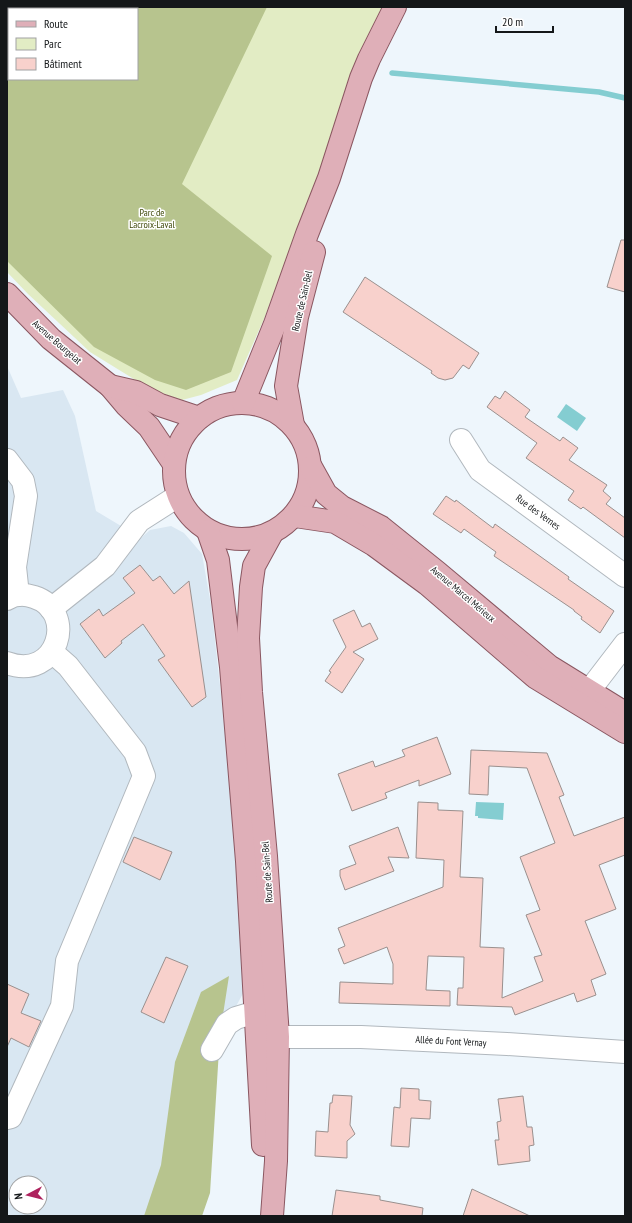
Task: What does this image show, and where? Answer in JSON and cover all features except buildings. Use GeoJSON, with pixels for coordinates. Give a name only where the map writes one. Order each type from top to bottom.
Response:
{"type":"FeatureCollection","features":[{"type":"Feature","properties":{"kind":"main road","name":"Route de Sain-Bel"},"geometry":{"type":"LineString","coordinates":[[243,403],[329,178],[365,69],[395,7]]}},
{"type":"Feature","properties":{"kind":"main road","name":"Route de Sain-Bel"},"geometry":{"type":"LineString","coordinates":[[293,425],[286,386],[297,316],[319,235],[329,178]]}},
{"type":"Feature","properties":{"kind":"main road","name":"Avenue Bourgelat"},"geometry":{"type":"LineString","coordinates":[[7,294],[51,339],[110,386],[126,405],[149,427],[174,464]]}},
{"type":"Feature","properties":{"kind":"main road","name":"Avenue Bourgelat"},"geometry":{"type":"LineString","coordinates":[[110,386],[136,392],[160,405],[199,418]]}},
{"type":"Feature","properties":{"kind":"main road"},"geometry":{"type":"LineString","coordinates":[[232,403],[243,403],[261,406],[278,413],[293,425],[305,444],[311,467],[310,484],[304,501],[294,516],[284,526],[272,533],[251,540],[229,539],[208,532],[190,516],[178,496],[174,480],[174,464],[178,447],[186,431],[199,418],[215,408],[232,403]]}},
{"type":"Feature","properties":{"kind":"main road","name":"Avenue Marcel Mérieux"},"geometry":{"type":"LineString","coordinates":[[311,467],[326,494],[342,507],[380,527],[437,572],[550,666],[625,713]]}},
{"type":"Feature","properties":{"kind":"main road","name":"Avenue Marcel Mérieux"},"geometry":{"type":"LineString","coordinates":[[294,516],[335,522],[374,545],[427,584],[535,677],[625,732]]}},
{"type":"Feature","properties":{"kind":"main road","name":"Route de Sain-Bel"},"geometry":{"type":"LineString","coordinates":[[208,532],[218,560],[230,659],[247,861],[268,1216]]}},
{"type":"Feature","properties":{"kind":"main road","name":"Route de Sain-Bel"},"geometry":{"type":"LineString","coordinates":[[272,533],[254,566],[251,587],[248,638],[251,692],[267,864],[278,1037],[276,1161],[272,1216]]}},
{"type":"Feature","properties":{"kind":"street","name":"Rue des Vernes"},"geometry":{"type":"LineString","coordinates":[[461,440],[480,470],[625,576]]}},
{"type":"Feature","properties":{"kind":"street"},"geometry":{"type":"LineString","coordinates":[[7,460],[23,481],[26,496],[15,567],[13,597],[28,595],[45,603],[57,619],[58,631],[57,642],[52,652],[45,659],[26,667],[7,663]]}},
{"type":"Feature","properties":{"kind":"street"},"geometry":{"type":"LineString","coordinates":[[51,609],[105,566],[139,521],[178,496]]}},
{"type":"Feature","properties":{"kind":"street"},"geometry":{"type":"LineString","coordinates":[[589,691],[625,644]]}},
{"type":"Feature","properties":{"kind":"street"},"geometry":{"type":"LineString","coordinates":[[7,1118],[11,1117],[62,1006],[67,961],[144,776],[135,752],[68,666],[52,652]]}},
{"type":"Feature","properties":{"kind":"street"},"geometry":{"type":"LineString","coordinates":[[252,940],[262,947],[268,1030],[278,1037]]}},
{"type":"Feature","properties":{"kind":"street"},"geometry":{"type":"LineString","coordinates":[[212,1050],[227,1024],[236,1018],[256,1012]]}},
{"type":"Feature","properties":{"kind":"street","name":"Allée du Font Vernay"},"geometry":{"type":"LineString","coordinates":[[278,1037],[369,1037],[625,1052]]}},
{"type":"Feature","properties":{"kind":"shaded area"},"geometry":{"type":"Polygon","coordinates":[[[7,366],[21,398],[63,390],[75,416],[96,511],[141,538],[150,530],[171,526],[184,533],[202,554],[211,605],[247,927],[246,988],[212,1050],[174,1216],[7,1216],[7,366]]]}},
{"type":"Feature","properties":{"kind":"green space","name":"Parc de Lacroix-Laval"},"geometry":{"type":"Polygon","coordinates":[[[7,7],[385,7],[358,58],[318,176],[264,319],[237,380],[201,395],[182,400],[150,389],[90,352],[28,294],[7,272],[7,7]]]}},
{"type":"Feature","properties":{"kind":"green space","name":"Parc de Lacroix-Laval"},"geometry":{"type":"Polygon","coordinates":[[[7,7],[267,7],[182,184],[272,256],[231,372],[186,390],[155,380],[94,347],[7,261],[7,7]]]}},
{"type":"Feature","properties":{"kind":"green space"},"geometry":{"type":"Polygon","coordinates":[[[229,976],[220,1034],[210,1193],[202,1216],[144,1216],[161,1165],[175,1062],[201,992],[229,976]]]}},
{"type":"Feature","properties":{"kind":"water"},"geometry":{"type":"Polygon","coordinates":[[[566,404],[586,418],[577,431],[557,417],[566,404]]]}},
{"type":"Feature","properties":{"kind":"water"},"geometry":{"type":"Polygon","coordinates":[[[476,802],[504,803],[503,820],[478,818],[478,816],[475,816],[476,802]]]}},
{"type":"Feature","properties":{"kind":"waterway"},"geometry":{"type":"LineString","coordinates":[[392,73],[599,92],[625,98]]}}]}
